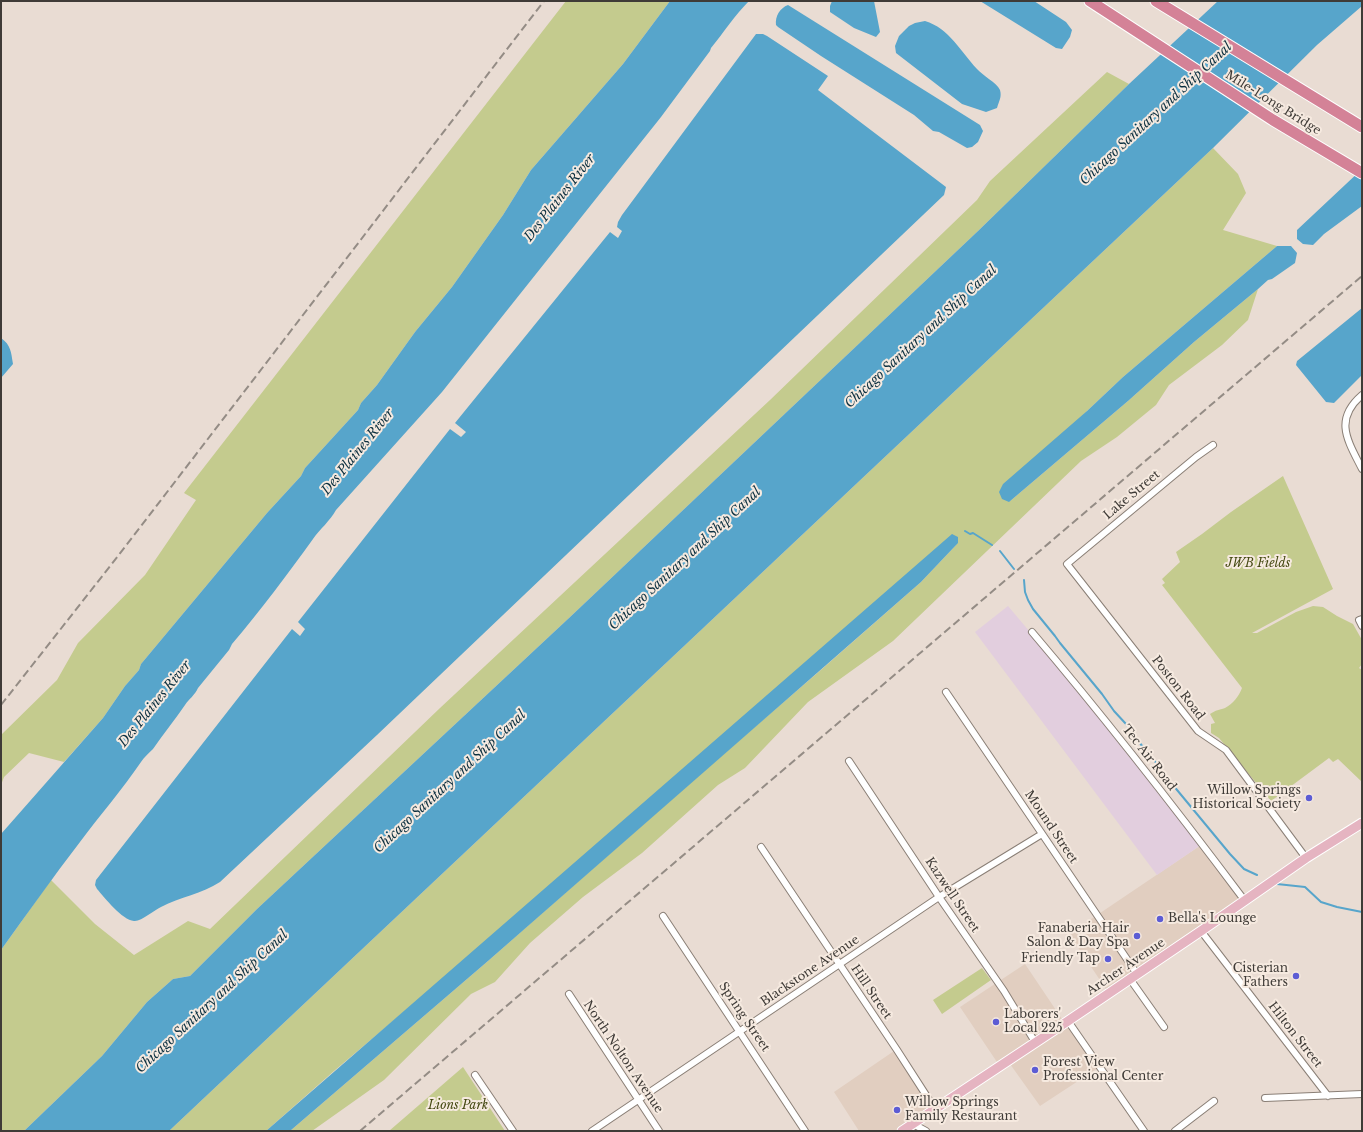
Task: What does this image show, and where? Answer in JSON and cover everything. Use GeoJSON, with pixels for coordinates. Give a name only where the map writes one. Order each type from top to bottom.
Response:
{"type":"FeatureCollection","features":[{"type":"Feature","properties":{"kind":"highway","name":"Mile-Long Bridge"},"geometry":{"type":"LineString","coordinates":[[1090,1],[1273,120],[1362,173]]}},
{"type":"Feature","properties":{"kind":"highway","name":"Mile-Long Bridge"},"geometry":{"type":"LineString","coordinates":[[1156,1],[1362,128]]}},
{"type":"Feature","properties":{"kind":"main road","name":"Archer Avenue"},"geometry":{"type":"LineString","coordinates":[[902,1131],[1068,1021],[1306,858],[1362,823]]}},
{"type":"Feature","properties":{"kind":"street"},"geometry":{"type":"LineString","coordinates":[[1362,395],[1355,401],[1345,418],[1347,438],[1362,469]]}},
{"type":"Feature","properties":{"kind":"street","name":"Lake Street"},"geometry":{"type":"LineString","coordinates":[[1067,564],[1196,456],[1213,444]]}},
{"type":"Feature","properties":{"kind":"street","name":"Poston Road"},"geometry":{"type":"LineString","coordinates":[[1067,564],[1198,731],[1226,750],[1306,858]]}},
{"type":"Feature","properties":{"kind":"street"},"geometry":{"type":"LineString","coordinates":[[1360,619],[1362,626]]}},
{"type":"Feature","properties":{"kind":"street","name":"Tec Air Road"},"geometry":{"type":"LineString","coordinates":[[1032,632],[1071,678],[1245,900]]}},
{"type":"Feature","properties":{"kind":"street","name":"Mound Street"},"geometry":{"type":"LineString","coordinates":[[946,692],[1042,834],[1134,976],[1164,1027]]}},
{"type":"Feature","properties":{"kind":"street","name":"Kazwell Street"},"geometry":{"type":"LineString","coordinates":[[849,761],[939,897],[1004,991],[1036,1042]]}},
{"type":"Feature","properties":{"kind":"street","name":"Blackstone Avenue"},"geometry":{"type":"LineString","coordinates":[[592,1131],[939,897],[1042,834]]}},
{"type":"Feature","properties":{"kind":"street","name":"Hill Street"},"geometry":{"type":"LineString","coordinates":[[761,847],[898,1050],[935,1109]]}},
{"type":"Feature","properties":{"kind":"street","name":"Spring Street"},"geometry":{"type":"LineString","coordinates":[[663,916],[806,1131]]}},
{"type":"Feature","properties":{"kind":"street","name":"Hilton Street"},"geometry":{"type":"LineString","coordinates":[[1201,931],[1328,1096]]}},
{"type":"Feature","properties":{"kind":"street","name":"North Nolton Avenue"},"geometry":{"type":"LineString","coordinates":[[569,994],[659,1131]]}},
{"type":"Feature","properties":{"kind":"street"},"geometry":{"type":"LineString","coordinates":[[1068,1021],[1144,1131]]}},
{"type":"Feature","properties":{"kind":"street"},"geometry":{"type":"LineString","coordinates":[[475,1075],[513,1131]]}},
{"type":"Feature","properties":{"kind":"street"},"geometry":{"type":"LineString","coordinates":[[1265,1098],[1362,1094]]}},
{"type":"Feature","properties":{"kind":"street"},"geometry":{"type":"LineString","coordinates":[[1175,1131],[1214,1101]]}},
{"type":"Feature","properties":{"kind":"street"},"geometry":{"type":"LineString","coordinates":[[913,1124],[926,1131]]}},
{"type":"Feature","properties":{"kind":"shaded area"},"geometry":{"type":"Polygon","coordinates":[[[1008,606],[1046,651],[1201,845],[1157,875],[975,632],[1008,606]]]}},
{"type":"Feature","properties":{"kind":"shaded area"},"geometry":{"type":"Polygon","coordinates":[[[1201,845],[1244,899],[1108,992],[1069,934],[1201,845]]]}},
{"type":"Feature","properties":{"kind":"shaded area"},"geometry":{"type":"Polygon","coordinates":[[[1025,964],[1064,1022],[1069,1024],[1098,1068],[1040,1106],[1010,1064],[999,1065],[960,1007],[1025,964]]]}},
{"type":"Feature","properties":{"kind":"shaded area"},"geometry":{"type":"Polygon","coordinates":[[[894,1051],[935,1107],[900,1131],[859,1131],[834,1092],[894,1051]]]}},
{"type":"Feature","properties":{"kind":"green space"},"geometry":{"type":"Polygon","coordinates":[[[566,1],[670,1],[623,64],[531,170],[503,215],[452,287],[415,332],[377,385],[361,403],[358,410],[305,468],[301,476],[267,513],[141,664],[139,670],[125,686],[103,718],[64,762],[29,753],[4,777],[1,785],[1,735],[57,680],[78,643],[145,575],[196,500],[184,493],[566,1]]]}},
{"type":"Feature","properties":{"kind":"green space"},"geometry":{"type":"Polygon","coordinates":[[[1107,72],[1129,84],[978,231],[569,618],[257,909],[190,976],[173,979],[147,1002],[102,1056],[24,1131],[1,1131],[1,950],[51,880],[95,924],[134,955],[188,921],[210,929],[440,708],[770,400],[977,200],[990,181],[1107,72]]]}},
{"type":"Feature","properties":{"kind":"green space"},"geometry":{"type":"Polygon","coordinates":[[[1213,148],[1238,174],[1246,193],[1223,230],[1277,246],[1123,377],[1087,411],[1009,502],[1128,401],[1194,342],[1258,289],[1248,320],[1222,345],[1169,385],[1156,405],[1117,437],[1081,461],[893,641],[808,702],[745,768],[718,785],[642,853],[583,897],[530,943],[495,982],[471,994],[384,1080],[312,1131],[290,1131],[488,961],[921,582],[958,543],[334,1071],[266,1131],[169,1131],[1213,148]]]}},
{"type":"Feature","properties":{"kind":"green space","name":"JWB Fields"},"geometry":{"type":"Polygon","coordinates":[[[1283,476],[1333,589],[1252,633],[1257,633],[1296,612],[1313,606],[1323,607],[1353,624],[1362,640],[1362,664],[1359,668],[1362,670],[1362,782],[1338,759],[1333,762],[1329,758],[1271,801],[1219,738],[1211,733],[1211,724],[1215,723],[1210,714],[1231,704],[1242,688],[1162,585],[1165,583],[1162,579],[1180,562],[1176,552],[1283,476]]]}},
{"type":"Feature","properties":{"kind":"green space"},"geometry":{"type":"Polygon","coordinates":[[[982,968],[991,980],[942,1014],[933,1000],[982,968]]]}},
{"type":"Feature","properties":{"kind":"green space","name":"Lions Park"},"geometry":{"type":"Polygon","coordinates":[[[463,1067],[505,1131],[389,1131],[463,1067]]]}},
{"type":"Feature","properties":{"kind":"water","name":"Des Plaines River"},"geometry":{"type":"Polygon","coordinates":[[[670,1],[749,1],[711,48],[661,117],[442,392],[336,510],[316,535],[274,592],[232,644],[229,650],[198,688],[153,749],[144,758],[70,855],[1,950],[1,834],[103,718],[125,686],[139,670],[141,664],[267,513],[301,476],[305,468],[358,410],[361,403],[377,385],[415,332],[452,287],[503,215],[531,170],[623,64],[670,1]]]}},
{"type":"Feature","properties":{"kind":"water"},"geometry":{"type":"Polygon","coordinates":[[[832,1],[874,1],[880,32],[876,37],[854,28],[830,12],[832,1]]]}},
{"type":"Feature","properties":{"kind":"water"},"geometry":{"type":"Polygon","coordinates":[[[980,1],[1034,1],[1066,22],[1072,30],[1070,37],[1062,49],[1056,48],[980,1]]]}},
{"type":"Feature","properties":{"kind":"water","name":"Chicago Sanitary and Ship Canal"},"geometry":{"type":"Polygon","coordinates":[[[1218,1],[1362,1],[1362,6],[1317,45],[1213,148],[169,1131],[24,1131],[102,1056],[147,1002],[173,979],[190,976],[257,909],[569,618],[978,231],[1129,84],[1218,1]]]}},
{"type":"Feature","properties":{"kind":"water"},"geometry":{"type":"Polygon","coordinates":[[[788,5],[980,125],[983,131],[978,142],[972,147],[967,148],[939,132],[933,131],[914,115],[778,27],[776,25],[777,16],[783,8],[788,5]]]}},
{"type":"Feature","properties":{"kind":"water"},"geometry":{"type":"Polygon","coordinates":[[[925,21],[933,24],[948,35],[977,69],[998,87],[1001,95],[997,108],[986,112],[962,104],[896,53],[895,46],[899,36],[909,26],[925,21]]]}},
{"type":"Feature","properties":{"kind":"water"},"geometry":{"type":"Polygon","coordinates":[[[756,34],[763,34],[767,36],[828,76],[818,90],[946,187],[944,195],[377,735],[220,882],[206,890],[168,904],[140,920],[134,921],[124,917],[97,889],[95,885],[96,880],[292,629],[300,636],[305,629],[298,622],[450,429],[461,437],[466,432],[455,423],[610,232],[618,238],[622,231],[617,227],[622,215],[756,34]]]}},
{"type":"Feature","properties":{"kind":"water"},"geometry":{"type":"Polygon","coordinates":[[[1362,169],[1362,206],[1324,234],[1313,245],[1303,244],[1297,239],[1297,230],[1362,169]]]}},
{"type":"Feature","properties":{"kind":"water"},"geometry":{"type":"Polygon","coordinates":[[[1277,246],[1291,246],[1297,253],[1295,263],[1272,279],[1268,280],[1009,502],[1002,499],[999,492],[1003,484],[1087,411],[1123,377],[1277,246]]]}},
{"type":"Feature","properties":{"kind":"water"},"geometry":{"type":"Polygon","coordinates":[[[1362,308],[1362,375],[1334,403],[1326,402],[1296,365],[1297,361],[1362,308]]]}},
{"type":"Feature","properties":{"kind":"water"},"geometry":{"type":"Polygon","coordinates":[[[1,338],[9,346],[13,364],[1,378],[1,338]]]}},
{"type":"Feature","properties":{"kind":"water"},"geometry":{"type":"Polygon","coordinates":[[[952,534],[958,537],[958,543],[921,582],[488,961],[290,1131],[266,1131],[952,534]]]}},
{"type":"Feature","properties":{"kind":"waterway"},"geometry":{"type":"LineString","coordinates":[[965,531],[970,534],[973,533],[992,545]]}},
{"type":"Feature","properties":{"kind":"waterway"},"geometry":{"type":"LineString","coordinates":[[1000,551],[1014,569]]}},
{"type":"Feature","properties":{"kind":"waterway"},"geometry":{"type":"LineString","coordinates":[[1024,580],[1025,592],[1033,609],[1126,724],[1163,773],[1230,854],[1244,869],[1257,875]]}},
{"type":"Feature","properties":{"kind":"waterway"},"geometry":{"type":"LineString","coordinates":[[1277,884],[1305,887],[1321,902],[1362,912]]}},
{"type":"Feature","properties":{"kind":"railway"},"geometry":{"type":"LineString","coordinates":[[1,705],[118,556],[544,1]]}},
{"type":"Feature","properties":{"kind":"railway"},"geometry":{"type":"LineString","coordinates":[[360,1131],[1362,276]]}},
{"type":"Feature","properties":{"kind":"place","name":"Willow Springs Historical Society"},"geometry":{"type":"Point","coordinates":[1309,798]}},
{"type":"Feature","properties":{"kind":"place","name":"Bella's Lounge"},"geometry":{"type":"Point","coordinates":[1160,919]}},
{"type":"Feature","properties":{"kind":"place","name":"Fanaberia Hair Salon & Day Spa"},"geometry":{"type":"Point","coordinates":[1137,936]}},
{"type":"Feature","properties":{"kind":"place","name":"Friendly Tap"},"geometry":{"type":"Point","coordinates":[1108,959]}},
{"type":"Feature","properties":{"kind":"place","name":"Cisterian Fathers"},"geometry":{"type":"Point","coordinates":[1296,976]}},
{"type":"Feature","properties":{"kind":"place","name":"Laborers' Local 225"},"geometry":{"type":"Point","coordinates":[996,1022]}},
{"type":"Feature","properties":{"kind":"place","name":"Forest View Professional Center"},"geometry":{"type":"Point","coordinates":[1035,1070]}},
{"type":"Feature","properties":{"kind":"place","name":"Willow Springs Family Restaurant"},"geometry":{"type":"Point","coordinates":[897,1110]}}]}
